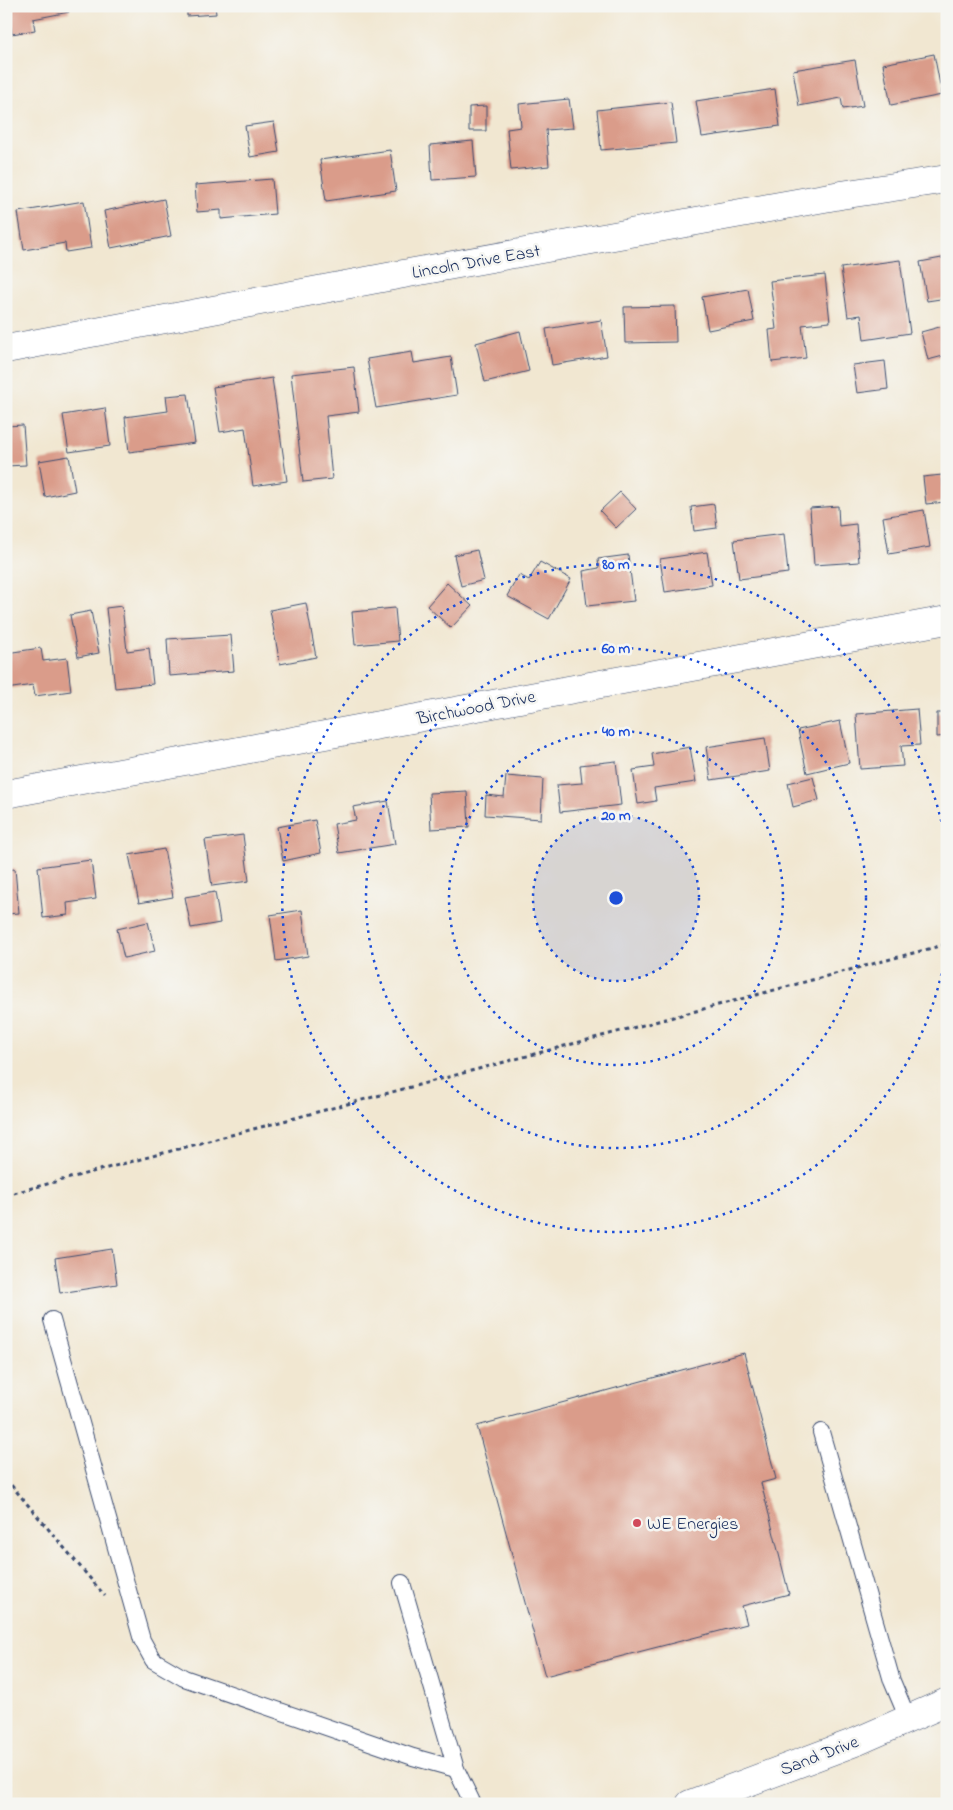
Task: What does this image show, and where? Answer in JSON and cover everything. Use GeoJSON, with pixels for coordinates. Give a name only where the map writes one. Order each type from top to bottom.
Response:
{"type":"FeatureCollection","features":[{"type":"Feature","properties":{"kind":"street","name":"Lincoln Drive East"},"geometry":{"type":"LineString","coordinates":[[6,349],[463,263],[841,195],[947,179]]}},
{"type":"Feature","properties":{"kind":"street","name":"Birchwood Drive"},"geometry":{"type":"LineString","coordinates":[[6,794],[947,620]]}},
{"type":"Feature","properties":{"kind":"street","name":"Sand Drive"},"geometry":{"type":"LineString","coordinates":[[694,1803],[858,1741],[947,1702]]}},
{"type":"Feature","properties":{"kind":"lane"},"geometry":{"type":"LineString","coordinates":[[52,1320],[142,1640],[153,1660],[184,1678],[413,1757],[456,1769]]}},
{"type":"Feature","properties":{"kind":"lane"},"geometry":{"type":"LineString","coordinates":[[821,1432],[887,1664],[908,1719]]}},
{"type":"Feature","properties":{"kind":"lane"},"geometry":{"type":"LineString","coordinates":[[402,1583],[456,1769],[473,1804]]}},
{"type":"Feature","properties":{"kind":"path"},"geometry":{"type":"LineString","coordinates":[[6,1195],[947,944]]}},
{"type":"Feature","properties":{"kind":"path"},"geometry":{"type":"LineString","coordinates":[[6,1479],[111,1603]]}},
{"type":"Feature","properties":{"kind":"building"},"geometry":{"type":"Polygon","coordinates":[[[7,6],[68,6],[69,12],[33,19],[35,30],[12,34],[7,6]]]}},
{"type":"Feature","properties":{"kind":"building"},"geometry":{"type":"Polygon","coordinates":[[[187,6],[215,6],[216,14],[187,16],[187,6]]]}},
{"type":"Feature","properties":{"kind":"building"},"geometry":{"type":"Polygon","coordinates":[[[934,54],[942,95],[891,105],[883,64],[934,54]]]}},
{"type":"Feature","properties":{"kind":"building"},"geometry":{"type":"Polygon","coordinates":[[[855,60],[863,106],[843,109],[841,98],[799,106],[793,70],[855,60]]]}},
{"type":"Feature","properties":{"kind":"building"},"geometry":{"type":"Polygon","coordinates":[[[775,89],[780,126],[702,137],[696,101],[775,89]]]}},
{"type":"Feature","properties":{"kind":"building"},"geometry":{"type":"Polygon","coordinates":[[[569,99],[573,128],[546,130],[549,166],[511,170],[507,129],[521,127],[519,104],[569,99]]]}},
{"type":"Feature","properties":{"kind":"building"},"geometry":{"type":"Polygon","coordinates":[[[671,102],[676,143],[601,150],[597,110],[671,102]]]}},
{"type":"Feature","properties":{"kind":"building"},"geometry":{"type":"Polygon","coordinates":[[[486,106],[486,131],[469,131],[469,107],[486,106]]]}},
{"type":"Feature","properties":{"kind":"building"},"geometry":{"type":"Polygon","coordinates":[[[274,122],[279,152],[250,157],[245,126],[274,122]]]}},
{"type":"Feature","properties":{"kind":"building"},"geometry":{"type":"Polygon","coordinates":[[[473,141],[476,177],[432,180],[430,145],[473,141]]]}},
{"type":"Feature","properties":{"kind":"building"},"geometry":{"type":"Polygon","coordinates":[[[390,150],[396,191],[326,201],[320,160],[390,150]]]}},
{"type":"Feature","properties":{"kind":"building"},"geometry":{"type":"Polygon","coordinates":[[[272,179],[275,214],[221,219],[221,210],[197,212],[195,185],[272,179]]]}},
{"type":"Feature","properties":{"kind":"building"},"geometry":{"type":"Polygon","coordinates":[[[164,199],[171,236],[111,248],[104,211],[164,199]]]}},
{"type":"Feature","properties":{"kind":"building"},"geometry":{"type":"Polygon","coordinates":[[[84,201],[91,248],[66,252],[65,243],[24,250],[18,212],[84,201]]]}},
{"type":"Feature","properties":{"kind":"building"},"geometry":{"type":"Polygon","coordinates":[[[947,257],[947,298],[927,301],[920,262],[947,257]]]}},
{"type":"Feature","properties":{"kind":"building"},"geometry":{"type":"Polygon","coordinates":[[[900,260],[910,333],[864,340],[861,315],[848,317],[841,268],[900,260]]]}},
{"type":"Feature","properties":{"kind":"building"},"geometry":{"type":"Polygon","coordinates":[[[825,275],[830,322],[802,325],[806,358],[772,362],[769,330],[776,329],[770,281],[825,275]]]}},
{"type":"Feature","properties":{"kind":"building"},"geometry":{"type":"Polygon","coordinates":[[[748,289],[754,321],[708,330],[702,297],[748,289]]]}},
{"type":"Feature","properties":{"kind":"building"},"geometry":{"type":"Polygon","coordinates":[[[675,306],[676,342],[625,343],[624,307],[675,306]]]}},
{"type":"Feature","properties":{"kind":"building"},"geometry":{"type":"Polygon","coordinates":[[[601,320],[607,356],[552,365],[546,329],[601,320]]]}},
{"type":"Feature","properties":{"kind":"building"},"geometry":{"type":"Polygon","coordinates":[[[947,325],[947,355],[928,360],[921,332],[947,325]]]}},
{"type":"Feature","properties":{"kind":"building"},"geometry":{"type":"Polygon","coordinates":[[[520,331],[529,371],[485,382],[476,343],[520,331]]]}},
{"type":"Feature","properties":{"kind":"building"},"geometry":{"type":"Polygon","coordinates":[[[412,352],[414,363],[451,357],[457,395],[376,408],[367,359],[412,352]]]}},
{"type":"Feature","properties":{"kind":"building"},"geometry":{"type":"Polygon","coordinates":[[[885,361],[888,389],[857,393],[853,365],[885,361]]]}},
{"type":"Feature","properties":{"kind":"building"},"geometry":{"type":"Polygon","coordinates":[[[354,367],[359,412],[326,416],[332,479],[303,482],[291,374],[354,367]]]}},
{"type":"Feature","properties":{"kind":"building"},"geometry":{"type":"Polygon","coordinates":[[[272,378],[287,481],[253,486],[245,428],[220,432],[213,387],[272,378]]]}},
{"type":"Feature","properties":{"kind":"building"},"geometry":{"type":"Polygon","coordinates":[[[188,394],[195,443],[129,452],[125,417],[168,411],[166,396],[188,394]]]}},
{"type":"Feature","properties":{"kind":"building"},"geometry":{"type":"Polygon","coordinates":[[[105,408],[110,446],[69,452],[63,415],[105,408]]]}},
{"type":"Feature","properties":{"kind":"building"},"geometry":{"type":"Polygon","coordinates":[[[23,425],[26,465],[6,466],[6,426],[23,425]]]}},
{"type":"Feature","properties":{"kind":"building"},"geometry":{"type":"Polygon","coordinates":[[[69,456],[75,491],[45,497],[39,461],[69,456]]]}},
{"type":"Feature","properties":{"kind":"building"},"geometry":{"type":"Polygon","coordinates":[[[942,475],[945,502],[926,504],[923,477],[942,475]]]}},
{"type":"Feature","properties":{"kind":"building"},"geometry":{"type":"Polygon","coordinates":[[[620,492],[636,509],[616,528],[600,511],[620,492]]]}},
{"type":"Feature","properties":{"kind":"building"},"geometry":{"type":"Polygon","coordinates":[[[714,504],[717,528],[694,531],[691,507],[714,504]]]}},
{"type":"Feature","properties":{"kind":"building"},"geometry":{"type":"Polygon","coordinates":[[[838,506],[839,526],[856,524],[859,562],[814,565],[810,508],[838,506]]]}},
{"type":"Feature","properties":{"kind":"building"},"geometry":{"type":"Polygon","coordinates":[[[924,510],[930,547],[889,554],[883,517],[924,510]]]}},
{"type":"Feature","properties":{"kind":"building"},"geometry":{"type":"Polygon","coordinates":[[[784,534],[788,573],[739,579],[734,540],[784,534]]]}},
{"type":"Feature","properties":{"kind":"building"},"geometry":{"type":"Polygon","coordinates":[[[477,550],[484,580],[461,586],[454,555],[477,550]]]}},
{"type":"Feature","properties":{"kind":"building"},"geometry":{"type":"Polygon","coordinates":[[[707,552],[712,585],[665,592],[660,559],[707,552]]]}},
{"type":"Feature","properties":{"kind":"building"},"geometry":{"type":"Polygon","coordinates":[[[628,555],[634,601],[587,606],[583,571],[599,568],[598,559],[628,555]]]}},
{"type":"Feature","properties":{"kind":"building"},"geometry":{"type":"Polygon","coordinates":[[[540,562],[571,579],[549,619],[507,596],[519,575],[529,580],[540,562]]]}},
{"type":"Feature","properties":{"kind":"building"},"geometry":{"type":"Polygon","coordinates":[[[447,583],[472,606],[451,628],[427,606],[447,583]]]}},
{"type":"Feature","properties":{"kind":"building"},"geometry":{"type":"Polygon","coordinates":[[[306,603],[316,657],[280,664],[270,610],[306,603]]]}},
{"type":"Feature","properties":{"kind":"building"},"geometry":{"type":"Polygon","coordinates":[[[122,606],[127,651],[149,648],[153,684],[115,688],[106,608],[122,606]]]}},
{"type":"Feature","properties":{"kind":"building"},"geometry":{"type":"Polygon","coordinates":[[[395,608],[398,641],[355,645],[352,612],[395,608]]]}},
{"type":"Feature","properties":{"kind":"building"},"geometry":{"type":"Polygon","coordinates":[[[91,611],[99,653],[78,657],[70,615],[91,611]]]}},
{"type":"Feature","properties":{"kind":"building"},"geometry":{"type":"Polygon","coordinates":[[[231,635],[234,671],[169,676],[167,639],[231,635]]]}},
{"type":"Feature","properties":{"kind":"building"},"geometry":{"type":"Polygon","coordinates":[[[41,648],[43,661],[67,658],[71,691],[35,696],[33,685],[6,689],[6,653],[41,648]]]}},
{"type":"Feature","properties":{"kind":"building"},"geometry":{"type":"Polygon","coordinates":[[[917,709],[920,745],[901,746],[903,766],[860,769],[856,714],[917,709]]]}},
{"type":"Feature","properties":{"kind":"building"},"geometry":{"type":"Polygon","coordinates":[[[937,713],[947,713],[947,736],[937,737],[937,713]]]}},
{"type":"Feature","properties":{"kind":"building"},"geometry":{"type":"Polygon","coordinates":[[[840,721],[849,763],[807,773],[798,730],[840,721]]]}},
{"type":"Feature","properties":{"kind":"building"},"geometry":{"type":"Polygon","coordinates":[[[765,738],[770,771],[711,780],[706,747],[765,738]]]}},
{"type":"Feature","properties":{"kind":"building"},"geometry":{"type":"Polygon","coordinates":[[[690,747],[696,782],[654,788],[656,801],[638,804],[633,770],[654,767],[652,754],[690,747]]]}},
{"type":"Feature","properties":{"kind":"building"},"geometry":{"type":"Polygon","coordinates":[[[616,761],[621,805],[560,812],[557,785],[582,783],[580,765],[616,761]]]}},
{"type":"Feature","properties":{"kind":"building"},"geometry":{"type":"Polygon","coordinates":[[[506,776],[543,779],[541,819],[485,815],[486,795],[504,797],[506,776]]]}},
{"type":"Feature","properties":{"kind":"building"},"geometry":{"type":"Polygon","coordinates":[[[813,777],[819,800],[793,807],[788,783],[813,777]]]}},
{"type":"Feature","properties":{"kind":"building"},"geometry":{"type":"Polygon","coordinates":[[[467,791],[469,827],[431,829],[429,793],[467,791]]]}},
{"type":"Feature","properties":{"kind":"building"},"geometry":{"type":"Polygon","coordinates":[[[388,801],[395,844],[339,853],[334,824],[356,820],[353,807],[388,801]]]}},
{"type":"Feature","properties":{"kind":"building"},"geometry":{"type":"Polygon","coordinates":[[[315,820],[321,853],[283,861],[277,827],[315,820]]]}},
{"type":"Feature","properties":{"kind":"building"},"geometry":{"type":"Polygon","coordinates":[[[243,835],[249,881],[212,886],[205,840],[243,835]]]}},
{"type":"Feature","properties":{"kind":"building"},"geometry":{"type":"Polygon","coordinates":[[[164,849],[173,897],[139,903],[129,855],[164,849]]]}},
{"type":"Feature","properties":{"kind":"building"},"geometry":{"type":"Polygon","coordinates":[[[91,860],[96,899],[67,903],[68,915],[43,918],[38,867],[91,860]]]}},
{"type":"Feature","properties":{"kind":"building"},"geometry":{"type":"Polygon","coordinates":[[[15,869],[19,913],[6,914],[6,870],[15,869]]]}},
{"type":"Feature","properties":{"kind":"building"},"geometry":{"type":"Polygon","coordinates":[[[215,892],[220,923],[191,928],[185,897],[215,892]]]}},
{"type":"Feature","properties":{"kind":"building"},"geometry":{"type":"Polygon","coordinates":[[[302,910],[308,956],[276,961],[270,915],[302,910]]]}},
{"type":"Feature","properties":{"kind":"building"},"geometry":{"type":"Polygon","coordinates":[[[148,922],[155,951],[124,958],[117,929],[148,922]]]}},
{"type":"Feature","properties":{"kind":"building"},"geometry":{"type":"Polygon","coordinates":[[[112,1249],[117,1284],[60,1293],[55,1258],[112,1249]]]}},
{"type":"Feature","properties":{"kind":"building","name":"WE Energies"},"geometry":{"type":"Polygon","coordinates":[[[744,1353],[776,1479],[761,1483],[789,1594],[742,1606],[747,1624],[545,1676],[477,1426],[744,1353]]]}},
{"type":"Feature","properties":{"kind":"place","name":"WE Energies"},"geometry":{"type":"Point","coordinates":[637,1523]}}]}
